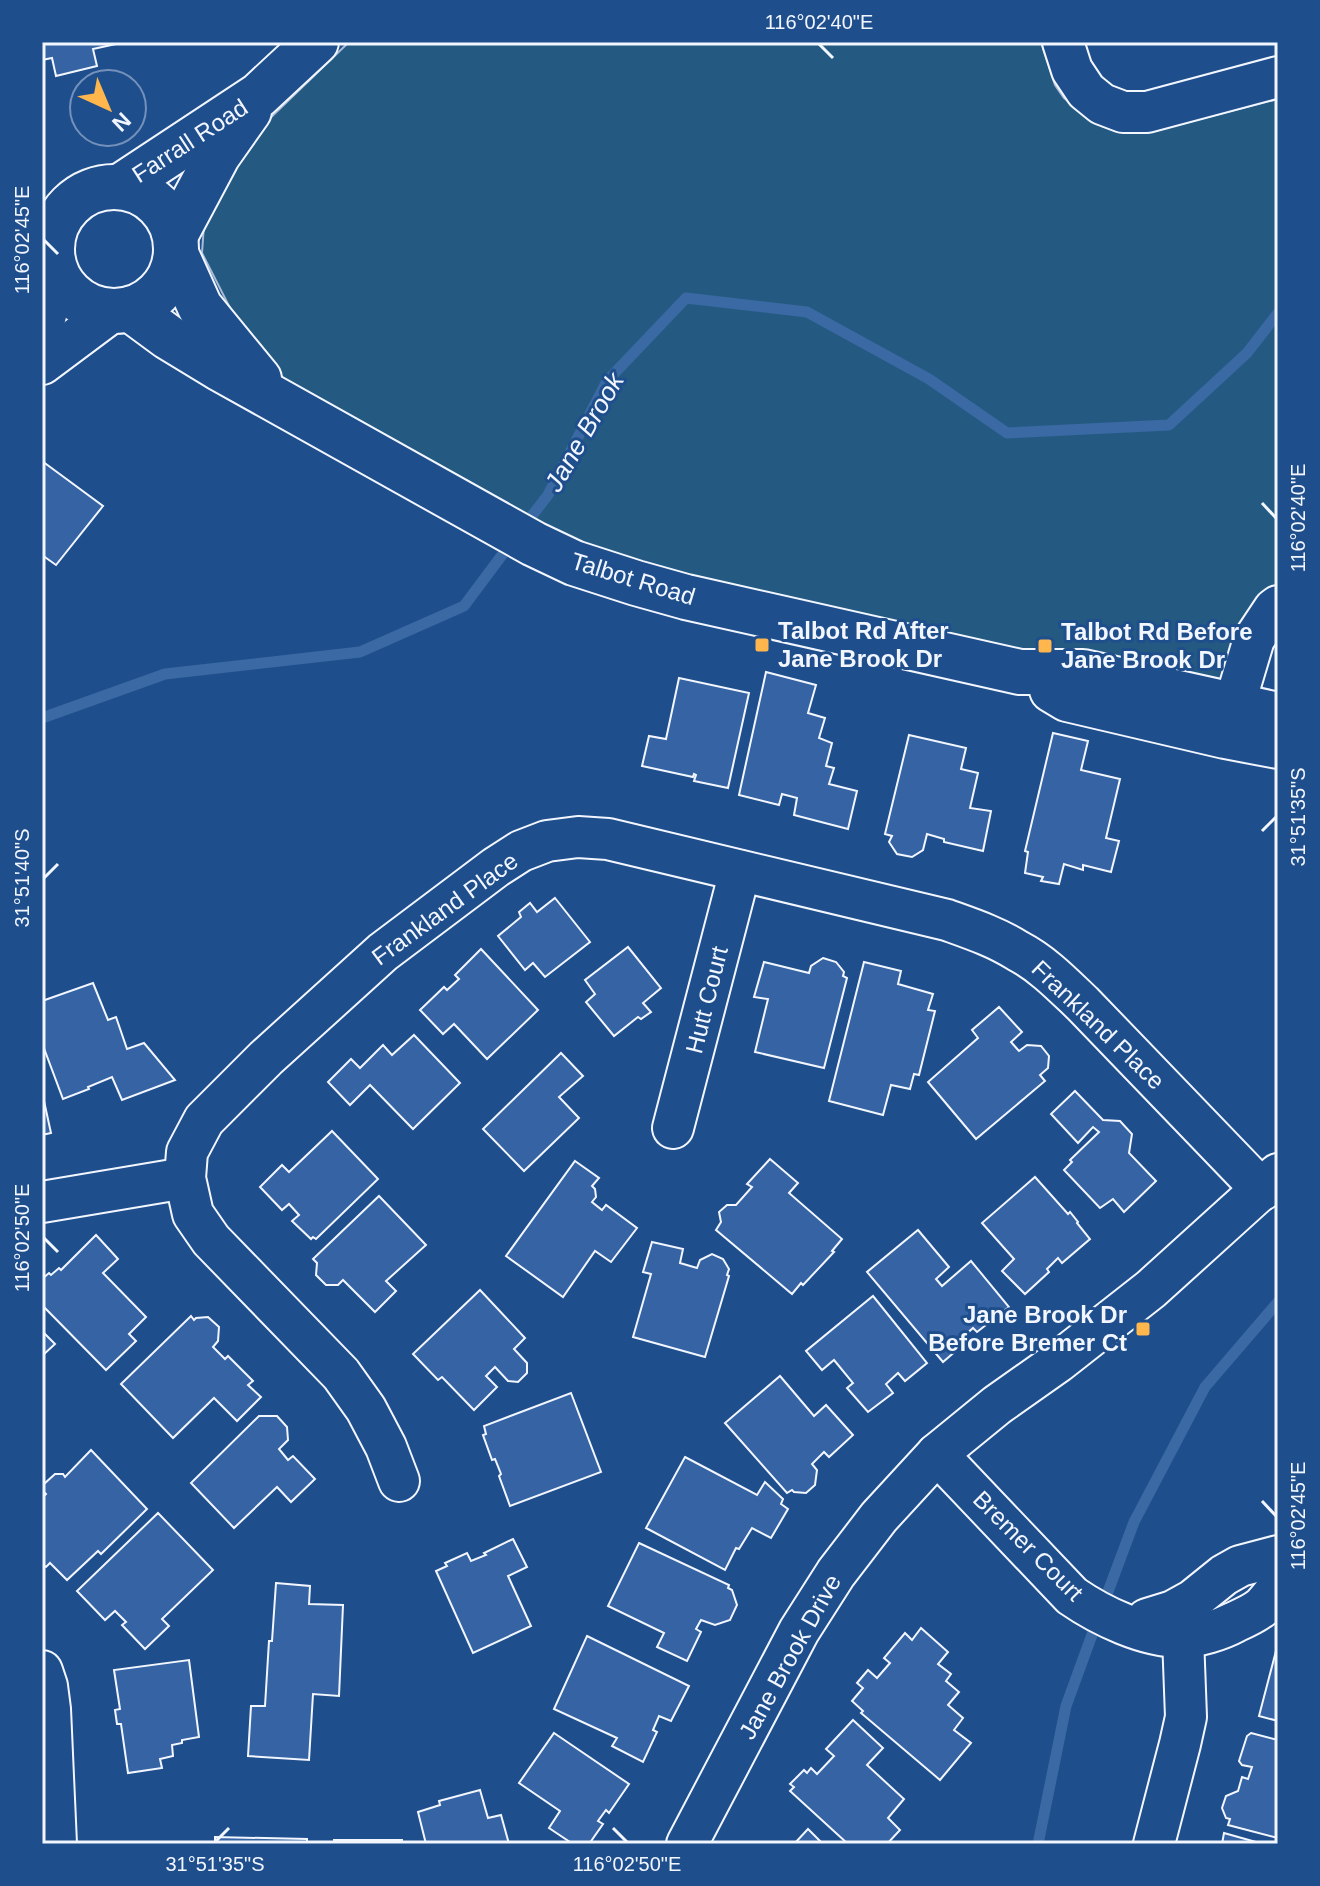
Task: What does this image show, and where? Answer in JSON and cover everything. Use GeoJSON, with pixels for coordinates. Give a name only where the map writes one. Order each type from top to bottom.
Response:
{"type":"FeatureCollection","features":[{"type":"Feature","properties":{"kind":"main road","name":"Farrall Road"},"geometry":{"type":"LineString","coordinates":[[103,189],[259,95],[316,42]]}},
{"type":"Feature","properties":{"kind":"main road","name":"Farrall Road"},"geometry":{"type":"LineString","coordinates":[[176,245],[218,155],[259,95]]}},
{"type":"Feature","properties":{"kind":"main road"},"geometry":{"type":"LineString","coordinates":[[42,196],[103,189],[140,191],[156,201],[169,217],[176,245],[172,274],[162,290],[148,302],[122,310],[94,308],[77,299],[64,285],[50,251],[62,214],[73,202],[103,189]]}},
{"type":"Feature","properties":{"kind":"main road","name":"Talbot Road"},"geometry":{"type":"LineString","coordinates":[[176,245],[200,307],[278,402]]}},
{"type":"Feature","properties":{"kind":"main road","name":"Talbot Road"},"geometry":{"type":"LineString","coordinates":[[122,310],[278,402],[496,524],[574,563],[686,597],[1020,672],[1067,699],[1229,720],[1278,715]]}},
{"type":"Feature","properties":{"kind":"main road","name":"Talbot Road"},"geometry":{"type":"LineString","coordinates":[[1229,720],[1278,746]]}},
{"type":"Feature","properties":{"kind":"street"},"geometry":{"type":"LineString","coordinates":[[1063,42],[1072,70],[1086,91],[1102,104],[1123,112],[1147,112],[1278,77]]}},
{"type":"Feature","properties":{"kind":"street"},"geometry":{"type":"LineString","coordinates":[[42,322],[46,315],[50,251]]}},
{"type":"Feature","properties":{"kind":"street"},"geometry":{"type":"LineString","coordinates":[[42,364],[122,310]]}},
{"type":"Feature","properties":{"kind":"street"},"geometry":{"type":"LineString","coordinates":[[1229,720],[1254,639],[1278,606]]}},
{"type":"Feature","properties":{"kind":"street","name":"Frankland Place"},"geometry":{"type":"LineString","coordinates":[[399,1481],[380,1434],[341,1374],[211,1240],[193,1214],[185,1178],[187,1152],[204,1120],[266,1058],[383,952],[496,867],[521,851],[547,841],[578,837],[608,839],[947,920],[988,934],[1021,952],[1054,976],[1270,1182]]}},
{"type":"Feature","properties":{"kind":"street","name":"Hutt Court"},"geometry":{"type":"LineString","coordinates":[[673,1128],[740,871]]}},
{"type":"Feature","properties":{"kind":"street"},"geometry":{"type":"LineString","coordinates":[[42,1202],[185,1178]]}},
{"type":"Feature","properties":{"kind":"street","name":"Jane Brook Drive"},"geometry":{"type":"LineString","coordinates":[[687,1844],[799,1631],[836,1573],[879,1517],[937,1454],[1151,1289],[1270,1182]]}},
{"type":"Feature","properties":{"kind":"street","name":"Bremer Court"},"geometry":{"type":"LineString","coordinates":[[937,1454],[1072,1596],[1094,1611],[1128,1625],[1228,1626],[1261,1608],[1278,1588]]}},
{"type":"Feature","properties":{"kind":"street","name":"Bremer Court"},"geometry":{"type":"LineString","coordinates":[[1178,1624],[1193,1600],[1224,1575],[1240,1566],[1278,1556]]}},
{"type":"Feature","properties":{"kind":"street"},"geometry":{"type":"LineString","coordinates":[[1154,1844],[1186,1717],[1178,1624]]}},
{"type":"Feature","properties":{"kind":"street"},"geometry":{"type":"LineString","coordinates":[[42,1671],[50,1709],[56,1844]]}},
{"type":"Feature","properties":{"kind":"shaded area"},"geometry":{"type":"Polygon","coordinates":[[[349,42],[1041,42],[1055,85],[1064,98],[1102,126],[1116,131],[1146,133],[1278,99],[1278,606],[1234,705],[686,597],[278,402],[202,253],[204,225],[217,183],[262,126],[349,42]]]}},
{"type":"Feature","properties":{"kind":"building"},"geometry":{"type":"Polygon","coordinates":[[[42,42],[125,42],[93,49],[97,66],[68,68],[68,73],[56,76],[52,58],[42,60],[42,42]]]}},
{"type":"Feature","properties":{"kind":"building"},"geometry":{"type":"Polygon","coordinates":[[[42,461],[103,506],[56,565],[42,555],[42,461]]]}},
{"type":"Feature","properties":{"kind":"building"},"geometry":{"type":"Polygon","coordinates":[[[766,672],[816,685],[808,713],[825,718],[819,738],[832,743],[826,766],[834,768],[829,784],[857,791],[848,829],[794,815],[797,798],[782,794],[779,805],[739,795],[766,672]]]}},
{"type":"Feature","properties":{"kind":"building"},"geometry":{"type":"Polygon","coordinates":[[[679,678],[749,693],[728,788],[694,781],[694,774],[693,777],[642,766],[649,736],[666,739],[679,678]]]}},
{"type":"Feature","properties":{"kind":"building"},"geometry":{"type":"Polygon","coordinates":[[[1053,733],[1088,741],[1081,770],[1120,779],[1106,838],[1119,841],[1111,872],[1083,865],[1083,870],[1064,864],[1059,884],[1041,881],[1043,877],[1025,873],[1028,852],[1025,851],[1053,733]]]}},
{"type":"Feature","properties":{"kind":"building"},"geometry":{"type":"Polygon","coordinates":[[[909,735],[966,748],[961,769],[978,773],[970,808],[991,811],[983,851],[944,842],[944,839],[927,834],[923,850],[912,857],[897,854],[889,842],[892,836],[885,834],[909,735]]]}},
{"type":"Feature","properties":{"kind":"building"},"geometry":{"type":"Polygon","coordinates":[[[555,898],[590,942],[545,977],[533,963],[525,970],[498,936],[521,917],[519,912],[530,903],[537,912],[555,898]]]}},
{"type":"Feature","properties":{"kind":"building"},"geometry":{"type":"Polygon","coordinates":[[[628,947],[661,988],[643,1003],[651,1012],[641,1019],[638,1017],[614,1036],[586,1002],[595,994],[585,980],[628,947]]]}},
{"type":"Feature","properties":{"kind":"building"},"geometry":{"type":"Polygon","coordinates":[[[481,949],[538,1010],[487,1059],[454,1024],[443,1034],[420,1010],[444,987],[447,990],[459,979],[455,975],[481,949]]]}},
{"type":"Feature","properties":{"kind":"building"},"geometry":{"type":"Polygon","coordinates":[[[823,958],[836,962],[847,978],[824,1068],[755,1052],[768,999],[754,997],[764,962],[809,973],[811,966],[823,958]]]}},
{"type":"Feature","properties":{"kind":"building"},"geometry":{"type":"Polygon","coordinates":[[[864,962],[901,971],[898,984],[933,994],[928,1010],[935,1011],[919,1075],[914,1074],[910,1089],[891,1085],[883,1115],[829,1101],[864,962]]]}},
{"type":"Feature","properties":{"kind":"building"},"geometry":{"type":"Polygon","coordinates":[[[93,983],[108,1020],[116,1017],[127,1049],[144,1043],[175,1080],[122,1100],[112,1077],[63,1099],[42,1043],[42,1001],[93,983]]]}},
{"type":"Feature","properties":{"kind":"building"},"geometry":{"type":"Polygon","coordinates":[[[999,1007],[1022,1032],[1011,1042],[1019,1051],[1027,1045],[1041,1046],[1049,1056],[1048,1068],[1040,1075],[1045,1081],[976,1139],[928,1082],[978,1038],[972,1030],[999,1007]]]}},
{"type":"Feature","properties":{"kind":"building"},"geometry":{"type":"Polygon","coordinates":[[[414,1035],[460,1083],[413,1129],[370,1085],[350,1105],[328,1082],[351,1059],[360,1068],[383,1045],[392,1055],[414,1035]]]}},
{"type":"Feature","properties":{"kind":"building"},"geometry":{"type":"Polygon","coordinates":[[[561,1053],[583,1076],[559,1097],[579,1118],[524,1171],[483,1129],[561,1053]]]}},
{"type":"Feature","properties":{"kind":"building"},"geometry":{"type":"Polygon","coordinates":[[[1075,1091],[1103,1120],[1120,1121],[1132,1134],[1129,1153],[1156,1181],[1124,1212],[1113,1199],[1100,1208],[1064,1170],[1099,1132],[1093,1127],[1078,1143],[1051,1114],[1075,1091]]]}},
{"type":"Feature","properties":{"kind":"building"},"geometry":{"type":"Polygon","coordinates":[[[42,1102],[51,1133],[42,1135],[42,1102]]]}},
{"type":"Feature","properties":{"kind":"building"},"geometry":{"type":"Polygon","coordinates":[[[332,1131],[378,1179],[316,1239],[311,1239],[292,1221],[299,1215],[289,1204],[282,1210],[260,1187],[282,1165],[289,1172],[332,1131]]]}},
{"type":"Feature","properties":{"kind":"building"},"geometry":{"type":"Polygon","coordinates":[[[770,1159],[798,1183],[789,1193],[842,1239],[834,1252],[792,1294],[716,1230],[721,1222],[719,1212],[727,1205],[736,1205],[752,1187],[747,1184],[770,1159]]]}},
{"type":"Feature","properties":{"kind":"building"},"geometry":{"type":"Polygon","coordinates":[[[575,1161],[599,1178],[592,1186],[596,1197],[592,1202],[602,1210],[606,1205],[637,1228],[611,1262],[595,1251],[563,1297],[506,1256],[575,1161]]]}},
{"type":"Feature","properties":{"kind":"building"},"geometry":{"type":"Polygon","coordinates":[[[1035,1177],[1068,1214],[1070,1212],[1090,1239],[1062,1263],[1058,1258],[1047,1269],[1049,1272],[1025,1294],[1002,1271],[1014,1259],[982,1223],[1035,1177]]]}},
{"type":"Feature","properties":{"kind":"building"},"geometry":{"type":"Polygon","coordinates":[[[379,1196],[426,1245],[386,1281],[396,1291],[375,1312],[343,1280],[338,1285],[326,1285],[316,1275],[317,1263],[313,1259],[379,1196]]]}},
{"type":"Feature","properties":{"kind":"building"},"geometry":{"type":"Polygon","coordinates":[[[918,1230],[949,1267],[936,1279],[942,1286],[971,1261],[1009,1307],[977,1332],[973,1328],[961,1339],[965,1343],[943,1362],[867,1272],[918,1230]]]}},
{"type":"Feature","properties":{"kind":"building"},"geometry":{"type":"Polygon","coordinates":[[[96,1235],[118,1259],[103,1273],[146,1317],[129,1334],[136,1341],[106,1370],[42,1305],[42,1279],[59,1268],[61,1270],[96,1235]]]}},
{"type":"Feature","properties":{"kind":"building"},"geometry":{"type":"Polygon","coordinates":[[[652,1242],[683,1249],[680,1263],[697,1268],[700,1260],[712,1254],[723,1259],[729,1269],[705,1357],[633,1337],[651,1274],[643,1272],[652,1242]]]}},
{"type":"Feature","properties":{"kind":"building"},"geometry":{"type":"Polygon","coordinates":[[[480,1290],[525,1338],[514,1349],[527,1363],[527,1373],[518,1382],[508,1381],[495,1367],[486,1376],[497,1387],[474,1410],[442,1377],[438,1380],[413,1354],[480,1290]]]}},
{"type":"Feature","properties":{"kind":"building"},"geometry":{"type":"Polygon","coordinates":[[[873,1296],[927,1363],[905,1381],[898,1373],[886,1384],[893,1393],[868,1412],[847,1388],[853,1383],[834,1360],[822,1370],[806,1351],[873,1296]]]}},
{"type":"Feature","properties":{"kind":"building"},"geometry":{"type":"Polygon","coordinates":[[[191,1316],[194,1320],[208,1317],[219,1327],[218,1341],[213,1347],[225,1359],[228,1356],[253,1381],[248,1385],[261,1397],[237,1421],[214,1398],[173,1438],[121,1384],[191,1316]]]}},
{"type":"Feature","properties":{"kind":"building"},"geometry":{"type":"Polygon","coordinates":[[[42,1331],[55,1344],[42,1356],[42,1331]]]}},
{"type":"Feature","properties":{"kind":"building"},"geometry":{"type":"Polygon","coordinates":[[[780,1376],[814,1416],[826,1405],[853,1435],[829,1457],[824,1452],[812,1464],[817,1470],[815,1485],[806,1493],[792,1490],[787,1493],[725,1423],[780,1376]]]}},
{"type":"Feature","properties":{"kind":"building"},"geometry":{"type":"Polygon","coordinates":[[[571,1393],[601,1472],[510,1506],[499,1476],[501,1474],[483,1435],[486,1434],[484,1426],[571,1393]]]}},
{"type":"Feature","properties":{"kind":"building"},"geometry":{"type":"Polygon","coordinates":[[[259,1416],[277,1416],[287,1427],[288,1440],[279,1449],[288,1460],[293,1456],[315,1479],[291,1502],[277,1487],[234,1528],[191,1483],[259,1416]]]}},
{"type":"Feature","properties":{"kind":"building"},"geometry":{"type":"Polygon","coordinates":[[[91,1450],[147,1509],[101,1554],[98,1551],[67,1580],[50,1563],[46,1567],[42,1564],[44,1484],[55,1474],[65,1477],[91,1450]]]}},
{"type":"Feature","properties":{"kind":"building"},"geometry":{"type":"Polygon","coordinates":[[[685,1457],[757,1495],[765,1482],[783,1499],[781,1504],[788,1509],[771,1538],[752,1528],[739,1549],[736,1548],[725,1570],[646,1528],[685,1457]]]}},
{"type":"Feature","properties":{"kind":"building"},"geometry":{"type":"Polygon","coordinates":[[[158,1513],[213,1570],[162,1619],[169,1626],[145,1649],[122,1625],[126,1622],[115,1611],[105,1620],[77,1591],[158,1513]]]}},
{"type":"Feature","properties":{"kind":"building"},"geometry":{"type":"Polygon","coordinates":[[[513,1539],[527,1567],[508,1576],[531,1626],[473,1653],[436,1571],[467,1553],[471,1561],[513,1539]]]}},
{"type":"Feature","properties":{"kind":"building"},"geometry":{"type":"Polygon","coordinates":[[[639,1543],[729,1585],[728,1588],[732,1590],[737,1605],[730,1620],[715,1625],[701,1620],[696,1629],[701,1632],[687,1661],[657,1647],[664,1633],[608,1606],[639,1543]]]}},
{"type":"Feature","properties":{"kind":"building"},"geometry":{"type":"Polygon","coordinates":[[[276,1583],[310,1586],[309,1604],[343,1605],[339,1696],[313,1694],[309,1760],[248,1756],[251,1706],[265,1706],[276,1583]]]}},
{"type":"Feature","properties":{"kind":"building"},"geometry":{"type":"Polygon","coordinates":[[[921,1628],[948,1652],[938,1664],[951,1674],[946,1681],[959,1692],[948,1705],[963,1718],[954,1730],[971,1743],[940,1780],[861,1713],[863,1711],[852,1701],[863,1688],[857,1683],[868,1670],[877,1678],[890,1663],[884,1658],[905,1633],[912,1640],[921,1628]]]}},
{"type":"Feature","properties":{"kind":"building"},"geometry":{"type":"Polygon","coordinates":[[[587,1636],[689,1686],[671,1721],[659,1716],[653,1730],[657,1732],[643,1762],[612,1746],[617,1738],[554,1709],[587,1636]]]}},
{"type":"Feature","properties":{"kind":"building"},"geometry":{"type":"Polygon","coordinates":[[[1278,1652],[1278,1721],[1259,1716],[1278,1652]]]}},
{"type":"Feature","properties":{"kind":"building"},"geometry":{"type":"Polygon","coordinates":[[[189,1660],[199,1737],[172,1745],[173,1756],[160,1759],[162,1768],[128,1773],[121,1724],[117,1724],[115,1710],[120,1709],[114,1670],[189,1660]]]}},
{"type":"Feature","properties":{"kind":"building"},"geometry":{"type":"Polygon","coordinates":[[[853,1720],[883,1748],[867,1765],[904,1799],[888,1818],[900,1830],[887,1844],[848,1844],[790,1791],[794,1787],[790,1784],[804,1770],[807,1773],[811,1768],[817,1774],[834,1756],[826,1749],[853,1720]]]}},
{"type":"Feature","properties":{"kind":"building"},"geometry":{"type":"Polygon","coordinates":[[[554,1733],[629,1784],[609,1813],[606,1810],[598,1821],[603,1824],[589,1844],[573,1844],[549,1828],[560,1811],[519,1783],[554,1733]]]}},
{"type":"Feature","properties":{"kind":"building"},"geometry":{"type":"Polygon","coordinates":[[[1251,1733],[1278,1740],[1278,1838],[1228,1825],[1230,1819],[1226,1818],[1222,1808],[1226,1796],[1238,1791],[1242,1777],[1248,1779],[1252,1767],[1239,1761],[1247,1736],[1251,1733]]]}},
{"type":"Feature","properties":{"kind":"building"},"geometry":{"type":"Polygon","coordinates":[[[480,1790],[488,1818],[501,1815],[509,1844],[426,1844],[418,1812],[440,1805],[439,1801],[480,1790]]]}},
{"type":"Feature","properties":{"kind":"building"},"geometry":{"type":"Polygon","coordinates":[[[808,1829],[823,1844],[794,1844],[808,1829]]]}},
{"type":"Feature","properties":{"kind":"building"},"geometry":{"type":"Polygon","coordinates":[[[1224,1833],[1263,1844],[1222,1844],[1224,1833]]]}},
{"type":"Feature","properties":{"kind":"building"},"geometry":{"type":"Polygon","coordinates":[[[215,1837],[307,1839],[307,1844],[215,1844],[215,1837]]]}},
{"type":"Feature","properties":{"kind":"building"},"geometry":{"type":"Polygon","coordinates":[[[334,1840],[402,1840],[402,1844],[334,1844],[334,1840]]]}},
{"type":"Feature","properties":{"kind":"waterway","name":"Jane Brook"},"geometry":{"type":"LineString","coordinates":[[524,526],[548,495],[607,381],[686,298],[807,312],[929,379],[1007,433],[1169,425],[1247,353],[1278,313]]}},
{"type":"Feature","properties":{"kind":"waterway","name":"Jane Brook"},"geometry":{"type":"LineString","coordinates":[[42,718],[165,674],[360,652],[464,606],[511,543]]}},
{"type":"Feature","properties":{"kind":"waterway"},"geometry":{"type":"LineString","coordinates":[[1103,1605],[1134,1522],[1205,1387],[1278,1302]]}},
{"type":"Feature","properties":{"kind":"waterway"},"geometry":{"type":"LineString","coordinates":[[1038,1844],[1066,1706],[1097,1621]]}},
{"type":"Feature","properties":{"kind":"place","name":"Talbot Rd After Jane Brook Dr"},"geometry":{"type":"Point","coordinates":[762,645]}},
{"type":"Feature","properties":{"kind":"place","name":"Talbot Rd Before Jane Brook Dr"},"geometry":{"type":"Point","coordinates":[1045,646]}},
{"type":"Feature","properties":{"kind":"place","name":"Jane Brook Dr Before Bremer Ct"},"geometry":{"type":"Point","coordinates":[1143,1329]}}]}
